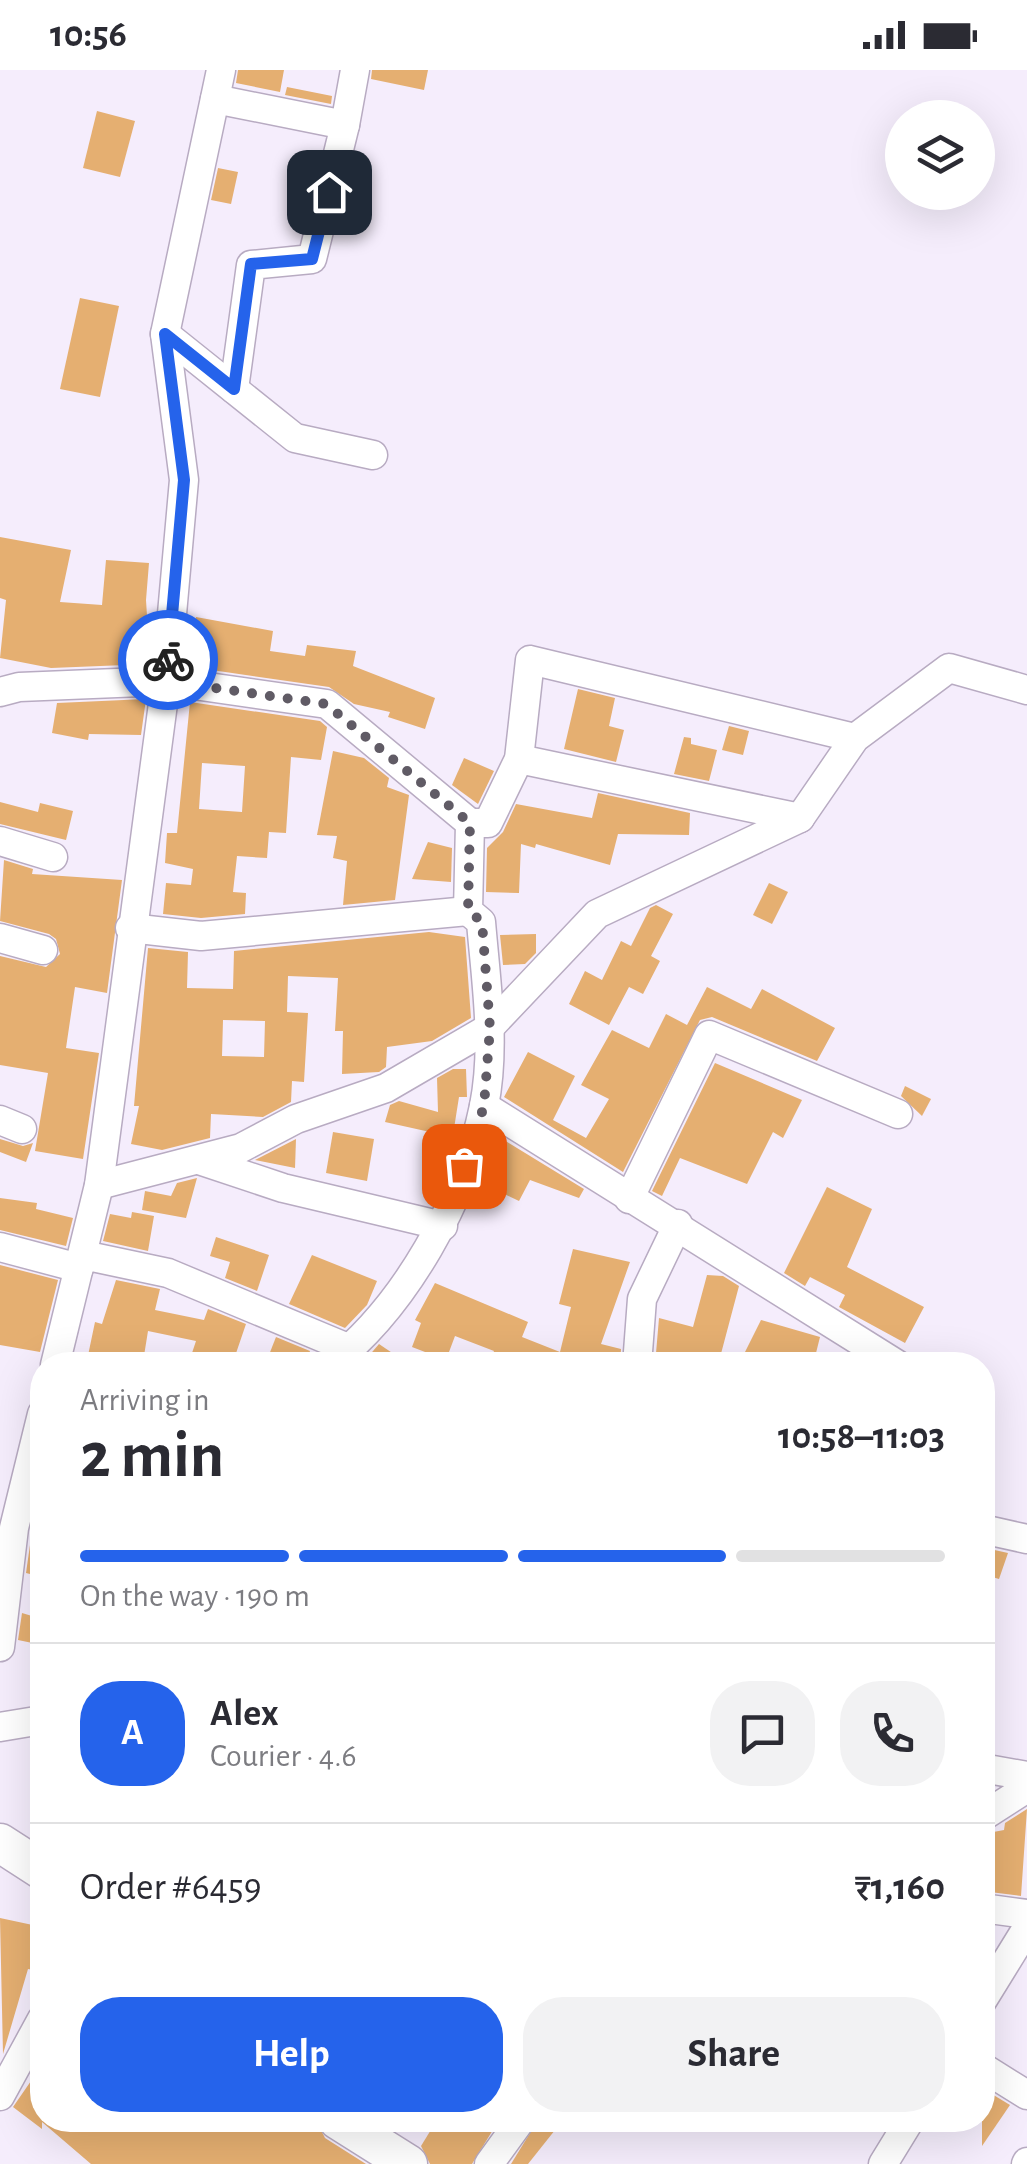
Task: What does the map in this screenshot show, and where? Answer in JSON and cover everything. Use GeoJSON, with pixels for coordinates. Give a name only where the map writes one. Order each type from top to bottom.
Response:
{"type":"FeatureCollection","features":[{"type":"Feature","properties":{"kind":"main road"},"geometry":{"type":"LineString","coordinates":[[0,1843],[30,1862]]}},
{"type":"Feature","properties":{"kind":"main road"},"geometry":{"type":"LineString","coordinates":[[357,2132],[408,2164]]}},
{"type":"Feature","properties":{"kind":"street"},"geometry":{"type":"LineString","coordinates":[[58,1352],[99,1185],[130,928],[166,681],[184,480],[165,334],[221,70]]}},
{"type":"Feature","properties":{"kind":"street"},"geometry":{"type":"LineString","coordinates":[[234,389],[251,264],[312,259],[346,126],[355,70]]}},
{"type":"Feature","properties":{"kind":"street"},"geometry":{"type":"LineString","coordinates":[[215,100],[346,126]]}},
{"type":"Feature","properties":{"kind":"street"},"geometry":{"type":"LineString","coordinates":[[165,334],[295,438],[373,455]]}},
{"type":"Feature","properties":{"kind":"street"},"geometry":{"type":"LineString","coordinates":[[0,692],[18,687],[166,681],[326,704],[470,823],[488,824],[518,759],[530,660],[855,738]]}},
{"type":"Feature","properties":{"kind":"street"},"geometry":{"type":"LineString","coordinates":[[99,1185],[241,1148],[296,1120],[386,1088],[490,1028],[598,914],[800,818],[855,738],[948,668],[1027,690]]}},
{"type":"Feature","properties":{"kind":"street"},"geometry":{"type":"LineString","coordinates":[[518,759],[800,818]]}},
{"type":"Feature","properties":{"kind":"street"},"geometry":{"type":"LineString","coordinates":[[468,910],[470,823]]}},
{"type":"Feature","properties":{"kind":"street"},"geometry":{"type":"LineString","coordinates":[[0,840],[53,857]]}},
{"type":"Feature","properties":{"kind":"street"},"geometry":{"type":"LineString","coordinates":[[130,928],[201,936],[468,910],[482,922],[490,1028],[484,1106],[443,1226],[428,1252],[344,1352]]}},
{"type":"Feature","properties":{"kind":"street"},"geometry":{"type":"LineString","coordinates":[[0,938],[43,950]]}},
{"type":"Feature","properties":{"kind":"street"},"geometry":{"type":"LineString","coordinates":[[629,1199],[709,1035],[898,1114]]}},
{"type":"Feature","properties":{"kind":"street"},"geometry":{"type":"LineString","coordinates":[[484,1106],[878,1352]]}},
{"type":"Feature","properties":{"kind":"street"},"geometry":{"type":"LineString","coordinates":[[198,1160],[283,1188],[443,1226]]}},
{"type":"Feature","properties":{"kind":"street"},"geometry":{"type":"LineString","coordinates":[[639,1352],[642,1299],[678,1224]]}},
{"type":"Feature","properties":{"kind":"street"},"geometry":{"type":"LineString","coordinates":[[0,1247],[168,1273],[330,1352]]}},
{"type":"Feature","properties":{"kind":"street"},"geometry":{"type":"LineString","coordinates":[[0,1647],[6,1547],[30,1458]]}},
{"type":"Feature","properties":{"kind":"street"},"geometry":{"type":"LineString","coordinates":[[995,1532],[1027,1539]]}},
{"type":"Feature","properties":{"kind":"street"},"geometry":{"type":"LineString","coordinates":[[0,1727],[30,1722]]}},
{"type":"Feature","properties":{"kind":"street"},"geometry":{"type":"LineString","coordinates":[[995,1770],[1027,1776]]}},
{"type":"Feature","properties":{"kind":"street"},"geometry":{"type":"LineString","coordinates":[[995,1809],[1027,1788]]}},
{"type":"Feature","properties":{"kind":"street"},"geometry":{"type":"LineString","coordinates":[[995,1910],[1027,1914]]}},
{"type":"Feature","properties":{"kind":"street"},"geometry":{"type":"LineString","coordinates":[[995,1979],[1027,1928]]}},
{"type":"Feature","properties":{"kind":"street"},"geometry":{"type":"LineString","coordinates":[[0,2096],[30,2041]]}},
{"type":"Feature","properties":{"kind":"street"},"geometry":{"type":"LineString","coordinates":[[995,2075],[1027,2094]]}},
{"type":"Feature","properties":{"kind":"street"},"geometry":{"type":"LineString","coordinates":[[489,2164],[512,2132]]}},
{"type":"Feature","properties":{"kind":"street"},"geometry":{"type":"LineString","coordinates":[[883,2164],[903,2132]]}},
{"type":"Feature","properties":{"kind":"building"},"geometry":{"type":"Polygon","coordinates":[[[238,70],[284,70],[280,92],[236,83],[238,70]]]}},
{"type":"Feature","properties":{"kind":"building"},"geometry":{"type":"Polygon","coordinates":[[[372,70],[428,70],[424,90],[371,79],[372,70]]]}},
{"type":"Feature","properties":{"kind":"building"},"geometry":{"type":"Polygon","coordinates":[[[287,87],[332,96],[331,104],[285,95],[287,87]]]}},
{"type":"Feature","properties":{"kind":"building"},"geometry":{"type":"Polygon","coordinates":[[[97,111],[135,121],[120,177],[83,168],[97,111]]]}},
{"type":"Feature","properties":{"kind":"building"},"geometry":{"type":"Polygon","coordinates":[[[218,168],[238,172],[231,204],[211,200],[218,168]]]}},
{"type":"Feature","properties":{"kind":"building"},"geometry":{"type":"Polygon","coordinates":[[[80,298],[119,306],[100,397],[60,389],[80,298]]]}},
{"type":"Feature","properties":{"kind":"building"},"geometry":{"type":"Polygon","coordinates":[[[0,537],[71,550],[60,602],[102,605],[106,560],[149,563],[146,600],[150,664],[51,668],[0,658],[6,600],[0,598],[0,537]]]}},
{"type":"Feature","properties":{"kind":"building"},"geometry":{"type":"Polygon","coordinates":[[[196,617],[273,631],[270,651],[305,656],[307,645],[356,651],[353,666],[435,698],[425,729],[388,717],[390,712],[354,704],[329,687],[191,667],[196,617]]]}},
{"type":"Feature","properties":{"kind":"building"},"geometry":{"type":"Polygon","coordinates":[[[578,689],[615,698],[609,726],[624,730],[616,762],[564,749],[578,689]]]}},
{"type":"Feature","properties":{"kind":"building"},"geometry":{"type":"Polygon","coordinates":[[[146,699],[141,735],[89,734],[88,740],[52,733],[57,703],[146,699]]]}},
{"type":"Feature","properties":{"kind":"building"},"geometry":{"type":"Polygon","coordinates":[[[190,702],[320,721],[327,727],[321,760],[291,757],[286,833],[269,832],[267,858],[237,856],[233,892],[246,893],[245,914],[201,918],[163,914],[166,883],[191,885],[193,869],[165,863],[167,833],[177,833],[190,702]],[[202,763],[199,809],[242,812],[245,766],[202,763]]]}},
{"type":"Feature","properties":{"kind":"building"},"geometry":{"type":"Polygon","coordinates":[[[729,726],[749,731],[743,755],[722,750],[729,726]]]}},
{"type":"Feature","properties":{"kind":"building"},"geometry":{"type":"Polygon","coordinates":[[[684,737],[691,738],[691,744],[717,750],[709,781],[674,774],[684,737]]]}},
{"type":"Feature","properties":{"kind":"building"},"geometry":{"type":"Polygon","coordinates":[[[333,751],[364,758],[389,778],[387,787],[409,795],[395,900],[343,905],[347,861],[333,858],[337,836],[317,835],[333,751]]]}},
{"type":"Feature","properties":{"kind":"building"},"geometry":{"type":"Polygon","coordinates":[[[464,758],[494,771],[478,804],[452,785],[464,758]]]}},
{"type":"Feature","properties":{"kind":"building"},"geometry":{"type":"Polygon","coordinates":[[[598,793],[690,813],[689,835],[618,834],[610,865],[536,844],[535,848],[521,844],[519,893],[486,892],[487,848],[503,832],[516,804],[592,818],[598,793]]]}},
{"type":"Feature","properties":{"kind":"building"},"geometry":{"type":"Polygon","coordinates":[[[0,802],[38,812],[40,803],[73,811],[66,840],[0,824],[0,802]]]}},
{"type":"Feature","properties":{"kind":"building"},"geometry":{"type":"Polygon","coordinates":[[[428,842],[452,848],[451,882],[412,879],[428,842]]]}},
{"type":"Feature","properties":{"kind":"building"},"geometry":{"type":"Polygon","coordinates":[[[4,860],[33,869],[32,874],[122,880],[107,993],[75,987],[66,1048],[99,1053],[83,1159],[35,1151],[48,1073],[0,1065],[0,956],[46,967],[60,954],[56,939],[49,934],[0,921],[4,860]]]}},
{"type":"Feature","properties":{"kind":"building"},"geometry":{"type":"Polygon","coordinates":[[[769,883],[788,892],[772,924],[753,915],[769,883]]]}},
{"type":"Feature","properties":{"kind":"building"},"geometry":{"type":"Polygon","coordinates":[[[656,905],[673,914],[651,956],[660,961],[643,994],[629,987],[609,1025],[569,1004],[585,971],[602,980],[621,941],[631,946],[650,908],[656,905]]]}},
{"type":"Feature","properties":{"kind":"building"},"geometry":{"type":"Polygon","coordinates":[[[429,932],[465,937],[471,1018],[432,1041],[387,1047],[386,1067],[379,1072],[342,1074],[343,1031],[335,1031],[338,978],[288,976],[287,1012],[308,1013],[304,1082],[292,1081],[291,1102],[263,1117],[211,1114],[210,1138],[162,1150],[131,1144],[139,1106],[134,1106],[148,948],[188,952],[187,988],[233,989],[234,951],[429,932]],[[223,1020],[222,1056],[264,1057],[265,1021],[223,1020]]]}},
{"type":"Feature","properties":{"kind":"building"},"geometry":{"type":"Polygon","coordinates":[[[536,934],[536,953],[525,964],[503,965],[500,935],[536,934]]]}},
{"type":"Feature","properties":{"kind":"building"},"geometry":{"type":"Polygon","coordinates":[[[707,987],[751,1009],[762,989],[835,1028],[817,1061],[712,1017],[700,1020],[623,1172],[504,1097],[528,1052],[575,1076],[553,1120],[586,1138],[609,1099],[581,1085],[612,1030],[649,1048],[666,1014],[687,1025],[707,987]]]}},
{"type":"Feature","properties":{"kind":"building"},"geometry":{"type":"Polygon","coordinates":[[[715,1063],[802,1100],[783,1138],[773,1132],[747,1184],[680,1158],[662,1196],[652,1191],[715,1063]]]}},
{"type":"Feature","properties":{"kind":"building"},"geometry":{"type":"Polygon","coordinates":[[[453,1069],[466,1069],[467,1097],[459,1097],[449,1160],[440,1159],[439,1134],[385,1122],[390,1105],[399,1101],[438,1112],[437,1078],[453,1069]]]}},
{"type":"Feature","properties":{"kind":"building"},"geometry":{"type":"Polygon","coordinates":[[[905,1086],[931,1099],[922,1116],[901,1096],[905,1086]]]}},
{"type":"Feature","properties":{"kind":"building"},"geometry":{"type":"Polygon","coordinates":[[[333,1132],[374,1139],[367,1181],[326,1173],[333,1132]]]}},
{"type":"Feature","properties":{"kind":"building"},"geometry":{"type":"Polygon","coordinates":[[[0,1139],[23,1146],[33,1143],[26,1162],[0,1152],[0,1139]]]}},
{"type":"Feature","properties":{"kind":"building"},"geometry":{"type":"Polygon","coordinates":[[[296,1139],[295,1168],[255,1160],[296,1139]]]}},
{"type":"Feature","properties":{"kind":"building"},"geometry":{"type":"Polygon","coordinates":[[[504,1140],[584,1189],[579,1198],[530,1180],[519,1201],[485,1185],[504,1140]]]}},
{"type":"Feature","properties":{"kind":"building"},"geometry":{"type":"Polygon","coordinates":[[[197,1178],[186,1218],[142,1210],[145,1191],[171,1196],[177,1183],[197,1178]]]}},
{"type":"Feature","properties":{"kind":"building"},"geometry":{"type":"Polygon","coordinates":[[[827,1187],[872,1209],[847,1267],[924,1307],[905,1343],[839,1307],[845,1295],[810,1277],[805,1286],[784,1273],[827,1187]]]}},
{"type":"Feature","properties":{"kind":"building"},"geometry":{"type":"Polygon","coordinates":[[[0,1198],[37,1203],[36,1209],[73,1218],[66,1246],[0,1230],[0,1198]]]}},
{"type":"Feature","properties":{"kind":"building"},"geometry":{"type":"Polygon","coordinates":[[[132,1212],[154,1216],[148,1251],[103,1241],[110,1214],[131,1218],[132,1212]]]}},
{"type":"Feature","properties":{"kind":"building"},"geometry":{"type":"Polygon","coordinates":[[[216,1237],[269,1255],[257,1291],[225,1278],[230,1262],[210,1256],[216,1237]]]}},
{"type":"Feature","properties":{"kind":"building"},"geometry":{"type":"Polygon","coordinates":[[[573,1249],[630,1262],[601,1344],[621,1352],[560,1352],[571,1307],[559,1304],[573,1249]]]}},
{"type":"Feature","properties":{"kind":"building"},"geometry":{"type":"Polygon","coordinates":[[[312,1255],[377,1281],[367,1305],[345,1328],[289,1304],[312,1255]]]}},
{"type":"Feature","properties":{"kind":"building"},"geometry":{"type":"Polygon","coordinates":[[[0,1265],[58,1280],[40,1352],[0,1345],[0,1265]]]}},
{"type":"Feature","properties":{"kind":"building"},"geometry":{"type":"Polygon","coordinates":[[[707,1275],[723,1276],[739,1286],[721,1352],[656,1352],[659,1318],[693,1327],[707,1275]]]}},
{"type":"Feature","properties":{"kind":"building"},"geometry":{"type":"Polygon","coordinates":[[[116,1280],[160,1289],[155,1310],[204,1320],[208,1309],[246,1324],[236,1352],[192,1352],[196,1341],[148,1331],[145,1352],[89,1352],[95,1322],[102,1324],[116,1280]]]}},
{"type":"Feature","properties":{"kind":"building"},"geometry":{"type":"Polygon","coordinates":[[[435,1283],[528,1322],[522,1337],[560,1352],[494,1352],[455,1336],[449,1352],[425,1352],[412,1347],[421,1323],[415,1320],[435,1283]]]}},
{"type":"Feature","properties":{"kind":"building"},"geometry":{"type":"Polygon","coordinates":[[[761,1320],[820,1337],[816,1352],[745,1352],[761,1320]]]}},
{"type":"Feature","properties":{"kind":"building"},"geometry":{"type":"Polygon","coordinates":[[[276,1337],[310,1351],[310,1352],[270,1352],[276,1337]]]}},
{"type":"Feature","properties":{"kind":"building"},"geometry":{"type":"Polygon","coordinates":[[[379,1344],[391,1352],[372,1352],[379,1344]]]}},
{"type":"Feature","properties":{"kind":"building"},"geometry":{"type":"Polygon","coordinates":[[[995,1550],[1008,1553],[999,1579],[995,1578],[995,1550]]]}},
{"type":"Feature","properties":{"kind":"building"},"geometry":{"type":"Polygon","coordinates":[[[22,1613],[30,1615],[30,1642],[18,1640],[22,1613]]]}},
{"type":"Feature","properties":{"kind":"building"},"geometry":{"type":"Polygon","coordinates":[[[1027,1809],[1021,1896],[995,1893],[995,1832],[1004,1830],[1005,1823],[1027,1809]]]}},
{"type":"Feature","properties":{"kind":"building"},"geometry":{"type":"Polygon","coordinates":[[[0,1918],[30,1924],[30,1969],[3,2054],[0,1918]]]}},
{"type":"Feature","properties":{"kind":"building"},"geometry":{"type":"Polygon","coordinates":[[[30,2082],[30,2120],[13,2107],[30,2082]]]}},
{"type":"Feature","properties":{"kind":"building"},"geometry":{"type":"Polygon","coordinates":[[[995,2096],[1010,2105],[995,2127],[995,2096]]]}},
{"type":"Feature","properties":{"kind":"building"},"geometry":{"type":"Polygon","coordinates":[[[54,2132],[322,2132],[325,2138],[366,2164],[91,2164],[54,2132]]]}},
{"type":"Feature","properties":{"kind":"building"},"geometry":{"type":"Polygon","coordinates":[[[430,2132],[492,2132],[472,2164],[430,2164],[421,2146],[430,2132]]]}},
{"type":"Feature","properties":{"kind":"building"},"geometry":{"type":"Polygon","coordinates":[[[531,2132],[553,2132],[528,2164],[511,2164],[531,2132]]]}},
{"type":"Feature","properties":{"kind":"building"},"geometry":{"type":"Polygon","coordinates":[[[982,2132],[992,2132],[982,2146],[982,2132]]]}},
{"type":"Feature","properties":{"kind":"way so far"},"geometry":{"type":"LineString","coordinates":[[168,660],[166,681],[326,704],[470,823],[468,910],[482,922],[490,1028],[484,1106],[464,1166]]}},
{"type":"Feature","properties":{"kind":"route"},"geometry":{"type":"LineString","coordinates":[[168,660],[184,480],[165,334],[234,389],[251,264],[312,259],[329,192]]}}]}
